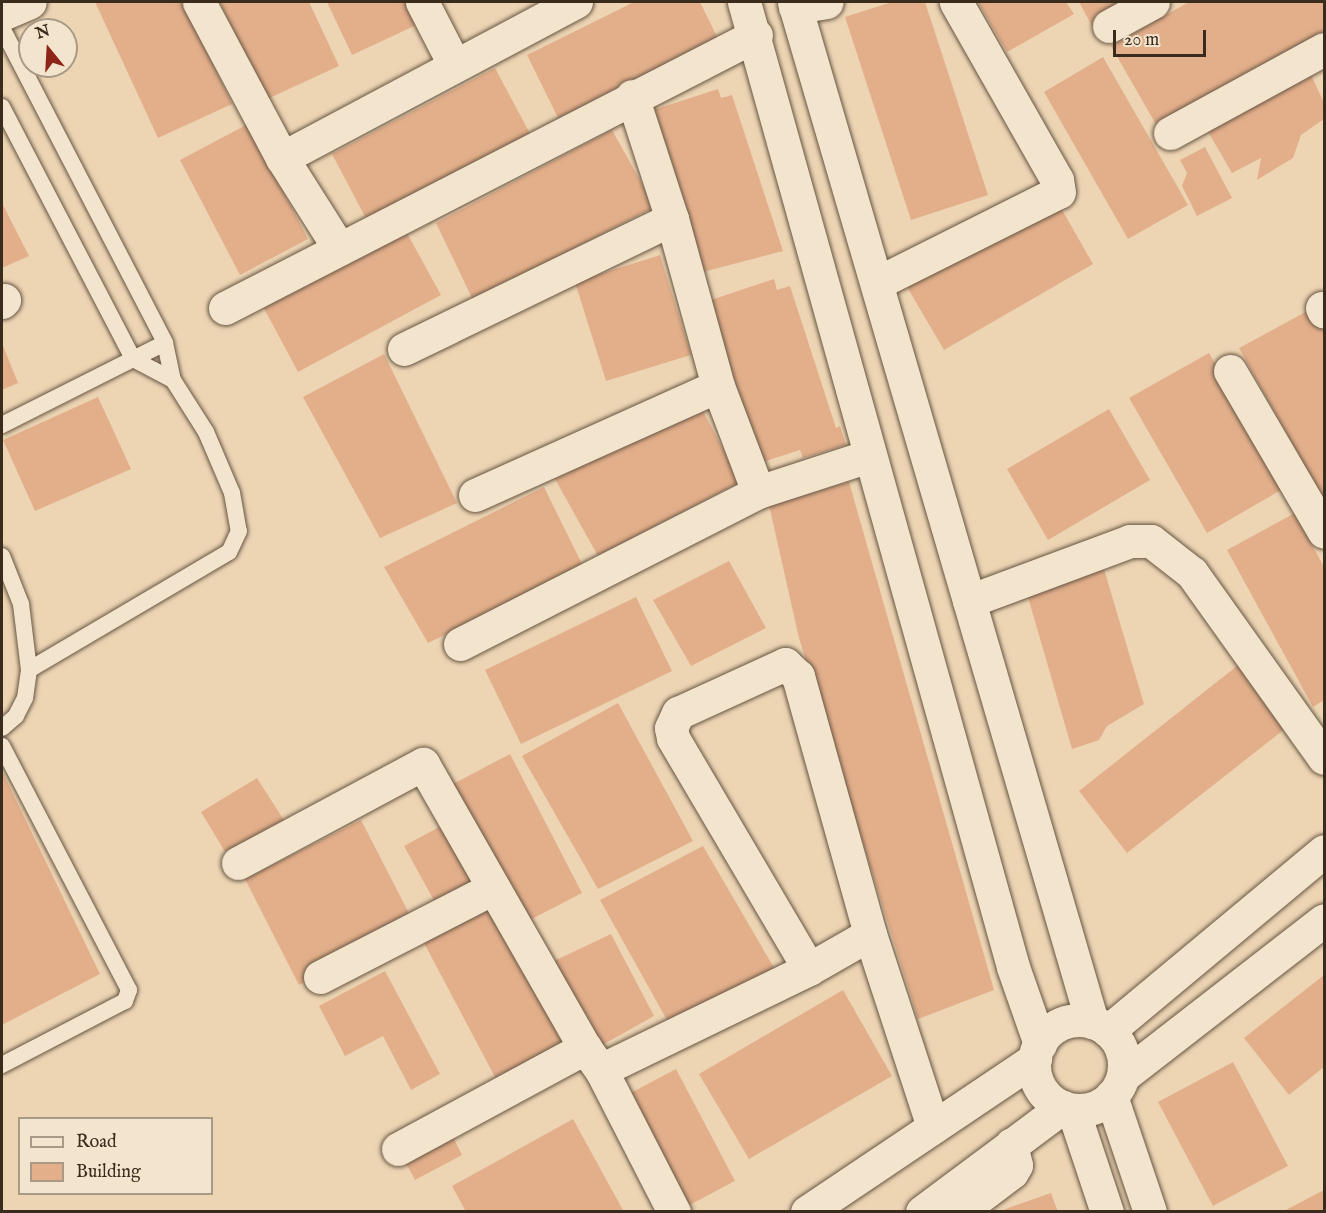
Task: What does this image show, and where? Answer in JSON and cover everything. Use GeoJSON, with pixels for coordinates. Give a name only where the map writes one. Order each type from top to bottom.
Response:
{"type":"FeatureCollection","features":[{"type":"Feature","properties":{"kind":"street"},"geometry":{"type":"LineString","coordinates":[[2,14],[30,2]]}},
{"type":"Feature","properties":{"kind":"street"},"geometry":{"type":"LineString","coordinates":[[199,2],[282,158],[339,248]]}},
{"type":"Feature","properties":{"kind":"street"},"geometry":{"type":"LineString","coordinates":[[422,2],[454,64]]}},
{"type":"Feature","properties":{"kind":"street"},"geometry":{"type":"LineString","coordinates":[[282,158],[454,64],[576,2]]}},
{"type":"Feature","properties":{"kind":"street"},"geometry":{"type":"LineString","coordinates":[[744,2],[756,35],[868,456],[1037,1051],[1040,1088],[1068,1109],[1107,1212]]}},
{"type":"Feature","properties":{"kind":"street"},"geometry":{"type":"LineString","coordinates":[[827,2],[795,4],[969,601],[1100,1027],[1122,1051],[1117,1086],[1150,1212]]}},
{"type":"Feature","properties":{"kind":"street"},"geometry":{"type":"LineString","coordinates":[[821,278],[873,273],[1059,192],[1058,180],[956,2]]}},
{"type":"Feature","properties":{"kind":"street"},"geometry":{"type":"LineString","coordinates":[[1109,26],[1153,2]]}},
{"type":"Feature","properties":{"kind":"street"},"geometry":{"type":"LineString","coordinates":[[225,308],[632,96],[756,35]]}},
{"type":"Feature","properties":{"kind":"street"},"geometry":{"type":"LineString","coordinates":[[1170,133],[1324,49]]}},
{"type":"Feature","properties":{"kind":"street"},"geometry":{"type":"LineString","coordinates":[[632,96],[672,219],[718,386],[758,492]]}},
{"type":"Feature","properties":{"kind":"street"},"geometry":{"type":"LineString","coordinates":[[404,349],[672,219]]}},
{"type":"Feature","properties":{"kind":"street"},"geometry":{"type":"LineString","coordinates":[[1230,371],[1324,532]]}},
{"type":"Feature","properties":{"kind":"street"},"geometry":{"type":"LineString","coordinates":[[475,495],[718,386]]}},
{"type":"Feature","properties":{"kind":"street"},"geometry":{"type":"LineString","coordinates":[[460,644],[758,492],[868,456]]}},
{"type":"Feature","properties":{"kind":"street"},"geometry":{"type":"LineString","coordinates":[[969,601],[1130,541],[1151,542],[1192,573],[1324,758]]}},
{"type":"Feature","properties":{"kind":"street"},"geometry":{"type":"LineString","coordinates":[[810,969],[673,738],[671,728],[678,712],[777,665],[792,667],[798,676],[870,934],[933,1127]]}},
{"type":"Feature","properties":{"kind":"street"},"geometry":{"type":"LineString","coordinates":[[238,863],[423,764],[492,888],[593,1059],[674,1212]]}},
{"type":"Feature","properties":{"kind":"street"},"geometry":{"type":"LineString","coordinates":[[807,1212],[933,1127],[1037,1051],[1062,1024],[1100,1027],[1324,851]]}},
{"type":"Feature","properties":{"kind":"street"},"geometry":{"type":"LineString","coordinates":[[320,977],[492,888]]}},
{"type":"Feature","properties":{"kind":"street"},"geometry":{"type":"LineString","coordinates":[[922,1212],[1011,1145],[1068,1109],[1100,1105],[1117,1086],[1324,920]]}},
{"type":"Feature","properties":{"kind":"street"},"geometry":{"type":"LineString","coordinates":[[398,1149],[593,1059],[810,969],[870,934]]}},
{"type":"Feature","properties":{"kind":"street"},"geometry":{"type":"LineString","coordinates":[[959,1212],[1012,1172],[1016,1165],[1011,1145]]}},
{"type":"Feature","properties":{"kind":"lane"},"geometry":{"type":"LineString","coordinates":[[2,28],[165,343],[172,380],[206,432],[232,493],[237,512],[237,541],[230,552],[29,670]]}},
{"type":"Feature","properties":{"kind":"lane"},"geometry":{"type":"LineString","coordinates":[[2,108],[133,359],[172,380]]}},
{"type":"Feature","properties":{"kind":"lane"},"geometry":{"type":"LineString","coordinates":[[2,425],[165,343]]}},
{"type":"Feature","properties":{"kind":"lane"},"geometry":{"type":"LineString","coordinates":[[2,556],[21,604],[29,670],[25,698],[16,716],[2,728]]}},
{"type":"Feature","properties":{"kind":"lane"},"geometry":{"type":"LineString","coordinates":[[2,746],[129,990],[125,1001],[2,1065]]}},
{"type":"Feature","properties":{"kind":"building"},"geometry":{"type":"Polygon","coordinates":[[[95,2],[184,2],[232,104],[158,138],[95,2]]]}},
{"type":"Feature","properties":{"kind":"building"},"geometry":{"type":"Polygon","coordinates":[[[220,2],[309,2],[339,66],[265,100],[220,2]]]}},
{"type":"Feature","properties":{"kind":"building"},"geometry":{"type":"Polygon","coordinates":[[[327,2],[416,2],[425,21],[352,55],[327,2]]]}},
{"type":"Feature","properties":{"kind":"building"},"geometry":{"type":"Polygon","coordinates":[[[634,2],[700,2],[722,47],[562,126],[527,55],[634,2]]]}},
{"type":"Feature","properties":{"kind":"building"},"geometry":{"type":"Polygon","coordinates":[[[892,2],[925,2],[988,195],[911,220],[845,17],[892,2]]]}},
{"type":"Feature","properties":{"kind":"building"},"geometry":{"type":"Polygon","coordinates":[[[978,2],[1066,2],[1074,14],[1007,52],[978,2]]]}},
{"type":"Feature","properties":{"kind":"building"},"geometry":{"type":"Polygon","coordinates":[[[1079,2],[1124,2],[1127,8],[1092,26],[1079,2]]]}},
{"type":"Feature","properties":{"kind":"building"},"geometry":{"type":"Polygon","coordinates":[[[1189,2],[1324,2],[1324,43],[1162,135],[1111,46],[1189,2]]]}},
{"type":"Feature","properties":{"kind":"building"},"geometry":{"type":"Polygon","coordinates":[[[1103,57],[1188,205],[1128,239],[1044,92],[1103,57]]]}},
{"type":"Feature","properties":{"kind":"building"},"geometry":{"type":"Polygon","coordinates":[[[495,68],[534,141],[370,226],[332,154],[495,68]]]}},
{"type":"Feature","properties":{"kind":"building"},"geometry":{"type":"Polygon","coordinates":[[[1308,68],[1324,103],[1324,119],[1301,135],[1293,158],[1257,180],[1261,158],[1232,173],[1203,123],[1308,68]]]}},
{"type":"Feature","properties":{"kind":"building"},"geometry":{"type":"Polygon","coordinates":[[[718,89],[721,98],[732,95],[783,251],[699,273],[647,112],[718,89]]]}},
{"type":"Feature","properties":{"kind":"building"},"geometry":{"type":"Polygon","coordinates":[[[248,124],[308,239],[240,275],[180,160],[248,124]]]}},
{"type":"Feature","properties":{"kind":"building"},"geometry":{"type":"Polygon","coordinates":[[[612,130],[655,207],[473,300],[436,223],[612,130]]]}},
{"type":"Feature","properties":{"kind":"building"},"geometry":{"type":"Polygon","coordinates":[[[1205,147],[1232,198],[1197,216],[1182,186],[1187,173],[1180,160],[1205,147]]]}},
{"type":"Feature","properties":{"kind":"building"},"geometry":{"type":"Polygon","coordinates":[[[1057,201],[1093,264],[944,350],[907,287],[1057,201]]]}},
{"type":"Feature","properties":{"kind":"building"},"geometry":{"type":"Polygon","coordinates":[[[2,203],[29,256],[2,268],[2,203]]]}},
{"type":"Feature","properties":{"kind":"building"},"geometry":{"type":"Polygon","coordinates":[[[402,224],[441,295],[298,372],[260,301],[402,224]]]}},
{"type":"Feature","properties":{"kind":"building"},"geometry":{"type":"Polygon","coordinates":[[[660,255],[691,355],[606,381],[575,282],[660,255]]]}},
{"type":"Feature","properties":{"kind":"building"},"geometry":{"type":"Polygon","coordinates":[[[774,279],[777,290],[790,286],[836,428],[840,426],[846,445],[803,458],[800,450],[760,463],[708,301],[774,279]]]}},
{"type":"Feature","properties":{"kind":"building"},"geometry":{"type":"Polygon","coordinates":[[[1313,308],[1324,328],[1324,501],[1239,348],[1313,308]]]}},
{"type":"Feature","properties":{"kind":"building"},"geometry":{"type":"Polygon","coordinates":[[[2,343],[18,383],[2,390],[2,343]]]}},
{"type":"Feature","properties":{"kind":"building"},"geometry":{"type":"Polygon","coordinates":[[[1209,353],[1286,487],[1207,533],[1129,398],[1209,353]]]}},
{"type":"Feature","properties":{"kind":"building"},"geometry":{"type":"Polygon","coordinates":[[[384,354],[457,503],[380,538],[303,397],[384,354]]]}},
{"type":"Feature","properties":{"kind":"building"},"geometry":{"type":"Polygon","coordinates":[[[98,397],[131,469],[35,511],[3,440],[98,397]]]}},
{"type":"Feature","properties":{"kind":"building"},"geometry":{"type":"Polygon","coordinates":[[[701,407],[740,482],[598,556],[555,479],[701,407]]]}},
{"type":"Feature","properties":{"kind":"building"},"geometry":{"type":"Polygon","coordinates":[[[1109,409],[1150,480],[1048,540],[1007,469],[1109,409]]]}},
{"type":"Feature","properties":{"kind":"building"},"geometry":{"type":"Polygon","coordinates":[[[849,482],[994,990],[918,1019],[799,638],[769,505],[849,482]]]}},
{"type":"Feature","properties":{"kind":"building"},"geometry":{"type":"Polygon","coordinates":[[[544,487],[584,568],[428,643],[384,567],[544,487]]]}},
{"type":"Feature","properties":{"kind":"building"},"geometry":{"type":"Polygon","coordinates":[[[1295,513],[1324,567],[1324,700],[1313,707],[1227,550],[1295,513]]]}},
{"type":"Feature","properties":{"kind":"building"},"geometry":{"type":"Polygon","coordinates":[[[1101,559],[1144,704],[1107,726],[1099,740],[1072,749],[1025,587],[1101,559]]]}},
{"type":"Feature","properties":{"kind":"building"},"geometry":{"type":"Polygon","coordinates":[[[729,561],[766,628],[691,666],[653,600],[729,561]]]}},
{"type":"Feature","properties":{"kind":"building"},"geometry":{"type":"Polygon","coordinates":[[[636,597],[672,671],[521,744],[485,670],[636,597]]]}},
{"type":"Feature","properties":{"kind":"building"},"geometry":{"type":"Polygon","coordinates":[[[1242,662],[1291,724],[1127,853],[1079,791],[1242,662]]]}},
{"type":"Feature","properties":{"kind":"building"},"geometry":{"type":"Polygon","coordinates":[[[618,703],[693,841],[598,889],[522,756],[618,703]]]}},
{"type":"Feature","properties":{"kind":"building"},"geometry":{"type":"Polygon","coordinates":[[[510,754],[582,893],[524,923],[453,784],[510,754]]]}},
{"type":"Feature","properties":{"kind":"building"},"geometry":{"type":"Polygon","coordinates":[[[2,771],[100,974],[2,1025],[2,771]]]}},
{"type":"Feature","properties":{"kind":"building"},"geometry":{"type":"Polygon","coordinates":[[[257,778],[287,825],[230,860],[201,812],[257,778]]]}},
{"type":"Feature","properties":{"kind":"building"},"geometry":{"type":"Polygon","coordinates":[[[361,820],[415,925],[299,985],[245,879],[361,820]]]}},
{"type":"Feature","properties":{"kind":"building"},"geometry":{"type":"Polygon","coordinates":[[[441,826],[474,886],[437,906],[404,846],[441,826]]]}},
{"type":"Feature","properties":{"kind":"building"},"geometry":{"type":"Polygon","coordinates":[[[703,846],[780,978],[672,1029],[600,900],[703,846]]]}},
{"type":"Feature","properties":{"kind":"building"},"geometry":{"type":"Polygon","coordinates":[[[493,903],[567,1041],[496,1079],[423,941],[493,903]]]}},
{"type":"Feature","properties":{"kind":"building"},"geometry":{"type":"Polygon","coordinates":[[[611,934],[654,1016],[597,1048],[554,961],[611,934]]]}},
{"type":"Feature","properties":{"kind":"building"},"geometry":{"type":"Polygon","coordinates":[[[385,971],[440,1074],[411,1090],[383,1036],[345,1056],[319,1006],[385,971]]]}},
{"type":"Feature","properties":{"kind":"building"},"geometry":{"type":"Polygon","coordinates":[[[1324,975],[1324,1067],[1289,1095],[1244,1038],[1324,975]]]}},
{"type":"Feature","properties":{"kind":"building"},"geometry":{"type":"Polygon","coordinates":[[[843,990],[892,1076],[749,1159],[699,1074],[843,990]]]}},
{"type":"Feature","properties":{"kind":"building"},"geometry":{"type":"Polygon","coordinates":[[[1233,1062],[1288,1166],[1213,1206],[1158,1102],[1233,1062]]]}},
{"type":"Feature","properties":{"kind":"building"},"geometry":{"type":"Polygon","coordinates":[[[676,1069],[735,1181],[682,1209],[623,1097],[676,1069]]]}},
{"type":"Feature","properties":{"kind":"building"},"geometry":{"type":"Polygon","coordinates":[[[573,1119],[624,1212],[466,1212],[452,1186],[573,1119]]]}},
{"type":"Feature","properties":{"kind":"building"},"geometry":{"type":"Polygon","coordinates":[[[449,1129],[462,1155],[415,1180],[401,1154],[449,1129]]]}},
{"type":"Feature","properties":{"kind":"building"},"geometry":{"type":"Polygon","coordinates":[[[1324,1190],[1324,1212],[1282,1212],[1324,1190]]]}},
{"type":"Feature","properties":{"kind":"building"},"geometry":{"type":"Polygon","coordinates":[[[1051,1193],[1058,1212],[1000,1212],[1008,1208],[1051,1193]]]}}]}
